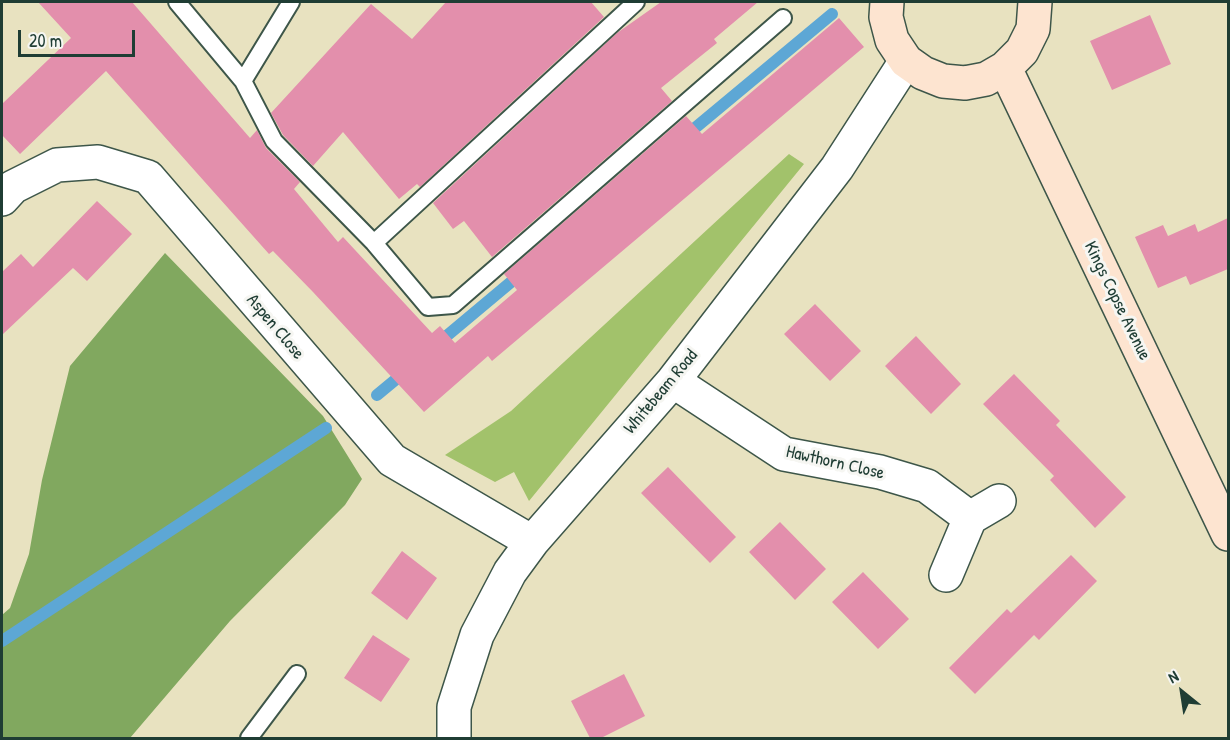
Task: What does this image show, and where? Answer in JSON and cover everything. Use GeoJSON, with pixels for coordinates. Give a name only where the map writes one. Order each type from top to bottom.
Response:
{"type":"FeatureCollection","features":[{"type":"Feature","properties":{"kind":"street"},"geometry":{"type":"LineString","coordinates":[[887,2],[886,17],[892,40],[906,61],[923,73],[954,82],[986,79],[1005,68],[1022,51],[1033,29],[1035,2]]}},
{"type":"Feature","properties":{"kind":"street","name":"Whitebeam Road"},"geometry":{"type":"LineString","coordinates":[[454,738],[454,707],[477,635],[510,572],[532,542],[673,381],[837,168],[906,61]]}},
{"type":"Feature","properties":{"kind":"street","name":"Kings Copse Avenue"},"geometry":{"type":"LineString","coordinates":[[1005,68],[1228,534]]}},
{"type":"Feature","properties":{"kind":"street","name":"Aspen Close"},"geometry":{"type":"LineString","coordinates":[[5,187],[57,165],[98,162],[148,177],[392,460],[532,542]]}},
{"type":"Feature","properties":{"kind":"street","name":"Hawthorn Close"},"geometry":{"type":"LineString","coordinates":[[673,381],[784,454],[880,472],[927,486],[969,518]]}},
{"type":"Feature","properties":{"kind":"street"},"geometry":{"type":"LineString","coordinates":[[946,575],[969,518],[999,501]]}},
{"type":"Feature","properties":{"kind":"lane"},"geometry":{"type":"LineString","coordinates":[[177,2],[243,81],[274,141],[374,243],[428,307],[453,305],[783,18]]}},
{"type":"Feature","properties":{"kind":"lane"},"geometry":{"type":"LineString","coordinates":[[243,81],[291,2]]}},
{"type":"Feature","properties":{"kind":"lane"},"geometry":{"type":"LineString","coordinates":[[374,243],[636,2]]}},
{"type":"Feature","properties":{"kind":"lane"},"geometry":{"type":"LineString","coordinates":[[249,738],[297,674]]}},
{"type":"Feature","properties":{"kind":"green space"},"geometry":{"type":"Polygon","coordinates":[[[789,154],[804,164],[529,501],[514,472],[495,482],[445,455],[511,411],[789,154]]]}},
{"type":"Feature","properties":{"kind":"green space"},"geometry":{"type":"Polygon","coordinates":[[[165,253],[323,416],[362,479],[345,505],[230,621],[130,738],[2,738],[2,615],[10,608],[29,554],[42,480],[70,366],[165,253]]]}},
{"type":"Feature","properties":{"kind":"building"},"geometry":{"type":"Polygon","coordinates":[[[38,2],[132,2],[250,138],[257,130],[266,148],[300,182],[294,189],[338,242],[343,237],[432,333],[440,326],[455,343],[517,290],[504,274],[686,116],[702,134],[839,18],[864,47],[492,361],[488,356],[424,412],[273,251],[269,254],[106,71],[20,154],[2,135],[2,104],[71,38],[38,2]]]}},
{"type":"Feature","properties":{"kind":"building"},"geometry":{"type":"Polygon","coordinates":[[[446,2],[591,2],[604,17],[420,187],[417,184],[399,199],[343,132],[313,166],[283,135],[271,113],[371,4],[412,39],[446,2]]]}},
{"type":"Feature","properties":{"kind":"building"},"geometry":{"type":"Polygon","coordinates":[[[661,2],[758,2],[714,39],[717,43],[661,88],[672,101],[492,257],[464,221],[453,229],[433,203],[617,33],[661,2]]]}},
{"type":"Feature","properties":{"kind":"building"},"geometry":{"type":"Polygon","coordinates":[[[1150,15],[1171,64],[1112,90],[1090,41],[1150,15]]]}},
{"type":"Feature","properties":{"kind":"building"},"geometry":{"type":"Polygon","coordinates":[[[97,201],[132,234],[87,281],[73,268],[2,335],[2,272],[21,254],[33,267],[97,201]]]}},
{"type":"Feature","properties":{"kind":"building"},"geometry":{"type":"Polygon","coordinates":[[[1228,218],[1228,269],[1190,285],[1186,276],[1158,288],[1135,237],[1163,225],[1168,236],[1195,224],[1198,232],[1228,218]]]}},
{"type":"Feature","properties":{"kind":"building"},"geometry":{"type":"Polygon","coordinates":[[[815,304],[861,351],[830,381],[784,334],[815,304]]]}},
{"type":"Feature","properties":{"kind":"building"},"geometry":{"type":"Polygon","coordinates":[[[916,336],[961,384],[931,414],[885,366],[916,336]]]}},
{"type":"Feature","properties":{"kind":"building"},"geometry":{"type":"Polygon","coordinates":[[[1014,374],[1060,421],[1056,425],[1126,497],[1095,528],[1050,480],[1054,476],[983,404],[1014,374]]]}},
{"type":"Feature","properties":{"kind":"building"},"geometry":{"type":"Polygon","coordinates":[[[668,467],[736,537],[710,563],[641,493],[668,467]]]}},
{"type":"Feature","properties":{"kind":"building"},"geometry":{"type":"Polygon","coordinates":[[[780,522],[826,569],[795,600],[749,552],[780,522]]]}},
{"type":"Feature","properties":{"kind":"building"},"geometry":{"type":"Polygon","coordinates":[[[402,551],[437,578],[407,620],[371,593],[402,551]]]}},
{"type":"Feature","properties":{"kind":"building"},"geometry":{"type":"Polygon","coordinates":[[[1071,555],[1097,581],[1039,640],[1034,635],[975,694],[949,668],[1007,609],[1011,613],[1071,555]]]}},
{"type":"Feature","properties":{"kind":"building"},"geometry":{"type":"Polygon","coordinates":[[[863,572],[909,619],[878,649],[832,602],[863,572]]]}},
{"type":"Feature","properties":{"kind":"building"},"geometry":{"type":"Polygon","coordinates":[[[373,635],[410,659],[381,702],[344,678],[373,635]]]}},
{"type":"Feature","properties":{"kind":"building"},"geometry":{"type":"Polygon","coordinates":[[[624,674],[645,716],[601,738],[590,738],[571,701],[624,674]]]}},
{"type":"Feature","properties":{"kind":"waterway"},"geometry":{"type":"LineString","coordinates":[[683,138],[832,14]]}},
{"type":"Feature","properties":{"kind":"waterway"},"geometry":{"type":"LineString","coordinates":[[437,344],[523,272]]}},
{"type":"Feature","properties":{"kind":"waterway"},"geometry":{"type":"LineString","coordinates":[[377,395],[406,371]]}},
{"type":"Feature","properties":{"kind":"waterway"},"geometry":{"type":"LineString","coordinates":[[2,641],[326,428]]}}]}
